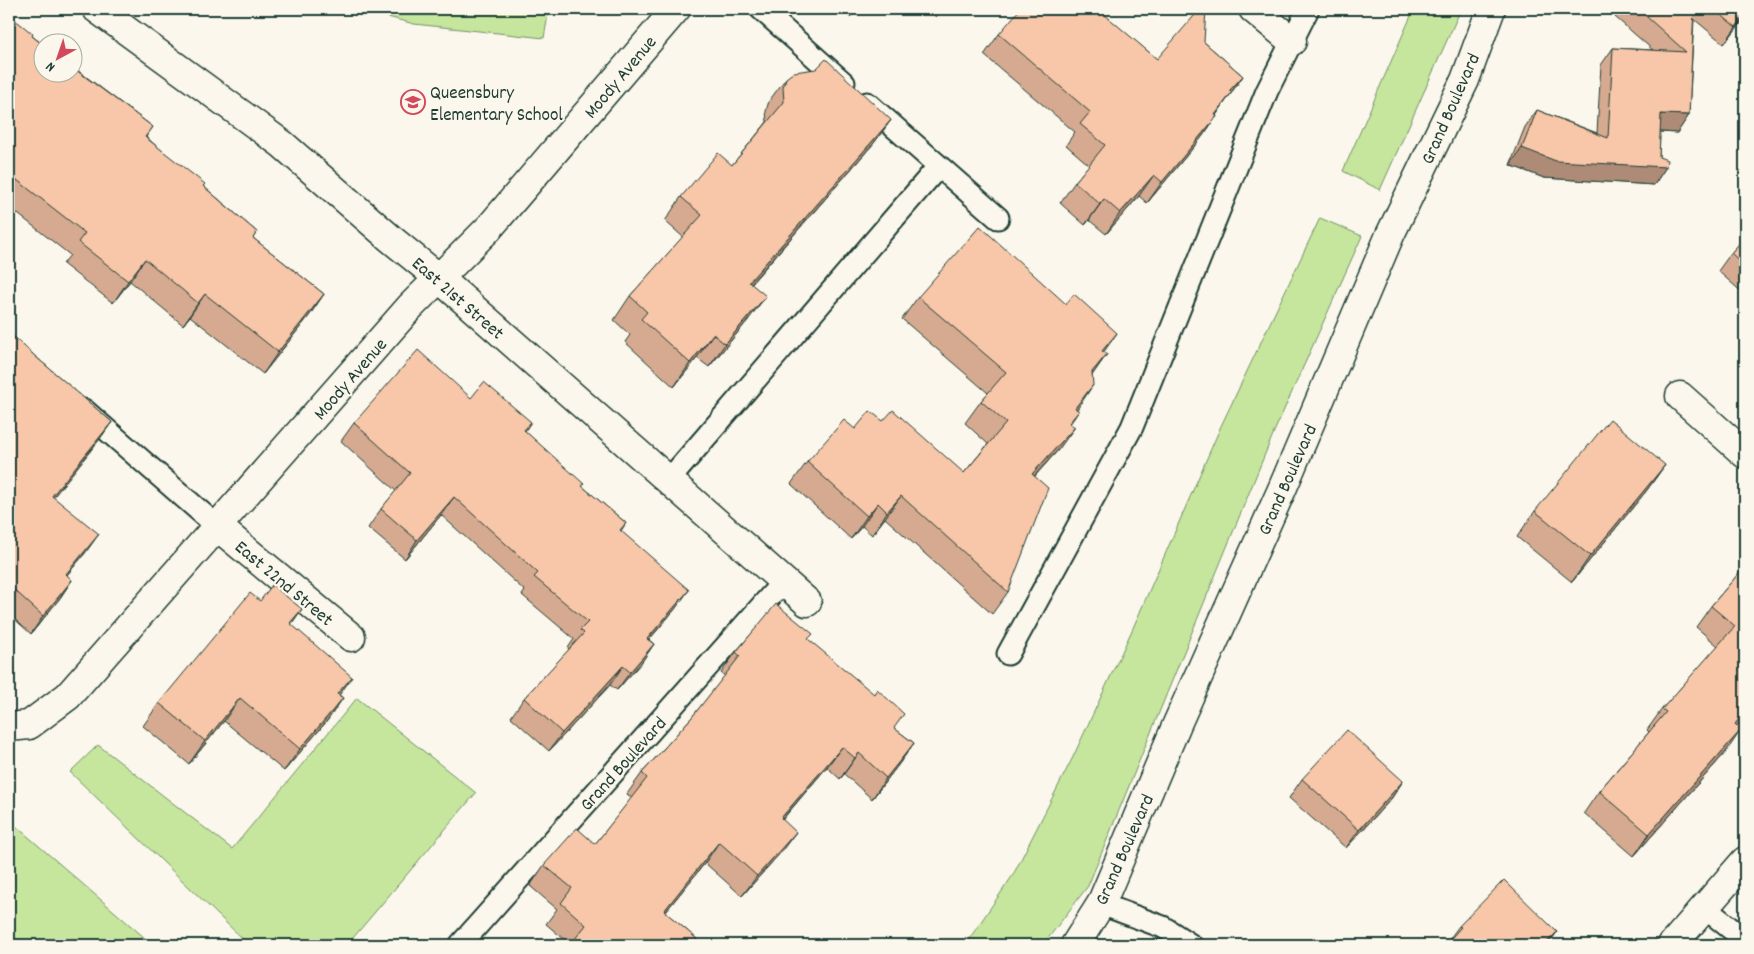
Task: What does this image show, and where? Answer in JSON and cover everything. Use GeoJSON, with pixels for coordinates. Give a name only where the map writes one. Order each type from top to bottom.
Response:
{"type":"FeatureCollection","features":[{"type":"Feature","properties":{"kind":"street","name":"East 21st Street"},"geometry":{"type":"LineString","coordinates":[[97,9],[282,144],[440,279],[807,602]]}},
{"type":"Feature","properties":{"kind":"street","name":"Moody Avenue"},"geometry":{"type":"LineString","coordinates":[[9,727],[29,725],[68,696],[410,307],[490,228],[676,9]]}},
{"type":"Feature","properties":{"kind":"street"},"geometry":{"type":"LineString","coordinates":[[1253,9],[1292,41]]}},
{"type":"Feature","properties":{"kind":"street","name":"Grand Boulevard"},"geometry":{"type":"LineString","coordinates":[[1075,945],[1101,904],[1176,724],[1283,487],[1390,235],[1465,80],[1491,9]]}},
{"type":"Feature","properties":{"kind":"street"},"geometry":{"type":"LineString","coordinates":[[1680,396],[1745,454]]}},
{"type":"Feature","properties":{"kind":"street","name":"East 22nd Street"},"geometry":{"type":"LineString","coordinates":[[218,527],[351,637]]}},
{"type":"Feature","properties":{"kind":"street"},"geometry":{"type":"LineString","coordinates":[[1672,945],[1745,861]]}},
{"type":"Feature","properties":{"kind":"lane"},"geometry":{"type":"LineString","coordinates":[[762,9],[938,167],[998,218]]}},
{"type":"Feature","properties":{"kind":"lane"},"geometry":{"type":"LineString","coordinates":[[1008,654],[1132,427],[1267,91],[1308,9]]}},
{"type":"Feature","properties":{"kind":"lane"},"geometry":{"type":"LineString","coordinates":[[670,480],[938,167]]}},
{"type":"Feature","properties":{"kind":"lane"},"geometry":{"type":"LineString","coordinates":[[67,394],[218,527]]}},
{"type":"Feature","properties":{"kind":"lane","name":"Grand Boulevard"},"geometry":{"type":"LineString","coordinates":[[460,945],[783,582]]}},
{"type":"Feature","properties":{"kind":"lane"},"geometry":{"type":"LineString","coordinates":[[1101,904],[1163,927],[1191,945]]}},
{"type":"Feature","properties":{"kind":"lane"},"geometry":{"type":"LineString","coordinates":[[1705,908],[1745,940]]}},
{"type":"Feature","properties":{"kind":"green space"},"geometry":{"type":"Polygon","coordinates":[[[358,9],[549,9],[544,38],[414,24],[358,9]]]}},
{"type":"Feature","properties":{"kind":"green space"},"geometry":{"type":"Polygon","coordinates":[[[1414,9],[1461,9],[1380,190],[1343,171],[1414,9]]]}},
{"type":"Feature","properties":{"kind":"green space"},"geometry":{"type":"Polygon","coordinates":[[[1320,218],[1362,236],[1274,432],[1088,886],[1043,945],[965,945],[1013,875],[1073,757],[1133,628],[1221,426],[1320,218]]]}},
{"type":"Feature","properties":{"kind":"green space"},"geometry":{"type":"Polygon","coordinates":[[[357,698],[476,793],[347,945],[249,945],[70,772],[98,745],[232,849],[357,698]]]}},
{"type":"Feature","properties":{"kind":"green space"},"geometry":{"type":"Polygon","coordinates":[[[9,820],[153,945],[9,945],[9,820]]]}},
{"type":"Feature","properties":{"kind":"building"},"geometry":{"type":"Polygon","coordinates":[[[1020,9],[1101,9],[1106,12],[1104,14],[1157,59],[1200,9],[1206,9],[1204,42],[1243,76],[1229,91],[1232,92],[1215,115],[1217,116],[1162,182],[1154,175],[1120,213],[1104,199],[1100,204],[1075,182],[1105,145],[1080,124],[1090,112],[999,34],[1020,9]]]}},
{"type":"Feature","properties":{"kind":"building"},"geometry":{"type":"Polygon","coordinates":[[[1638,9],[1694,9],[1689,115],[1661,114],[1659,157],[1667,160],[1666,167],[1556,161],[1522,148],[1537,110],[1608,138],[1613,48],[1686,52],[1638,9]]]}},
{"type":"Feature","properties":{"kind":"building"},"geometry":{"type":"Polygon","coordinates":[[[1714,9],[1745,9],[1745,15],[1736,27],[1714,9]]]}},
{"type":"Feature","properties":{"kind":"building"},"geometry":{"type":"Polygon","coordinates":[[[9,15],[32,33],[32,82],[82,82],[82,74],[153,127],[145,137],[205,184],[203,186],[257,232],[253,238],[324,294],[278,352],[205,294],[198,303],[145,259],[128,281],[78,242],[85,233],[17,180],[9,191],[9,15]]]}},
{"type":"Feature","properties":{"kind":"building"},"geometry":{"type":"Polygon","coordinates":[[[826,59],[891,120],[749,282],[766,296],[725,344],[713,334],[690,363],[641,319],[647,312],[630,296],[702,215],[681,197],[718,153],[732,165],[784,102],[783,87],[786,78],[794,72],[816,69],[826,59]]]}},
{"type":"Feature","properties":{"kind":"building"},"geometry":{"type":"Polygon","coordinates":[[[980,226],[1066,304],[1074,294],[1117,333],[1102,351],[1107,354],[1092,372],[1093,385],[1075,408],[1079,411],[1069,423],[1075,427],[1032,474],[1048,488],[1008,592],[901,496],[887,512],[878,503],[867,516],[807,462],[844,420],[855,429],[870,411],[883,421],[893,410],[964,473],[1006,423],[981,401],[1006,372],[918,297],[980,226]]]}},
{"type":"Feature","properties":{"kind":"building"},"geometry":{"type":"Polygon","coordinates":[[[1745,237],[1745,266],[1731,253],[1745,237]]]}},
{"type":"Feature","properties":{"kind":"building"},"geometry":{"type":"Polygon","coordinates":[[[9,327],[13,336],[112,422],[52,496],[99,534],[66,574],[72,580],[43,616],[9,585],[9,327]]]}},
{"type":"Feature","properties":{"kind":"building"},"geometry":{"type":"Polygon","coordinates":[[[418,350],[471,398],[484,382],[531,422],[524,430],[584,484],[582,486],[626,523],[620,530],[689,590],[647,639],[654,644],[630,672],[623,666],[562,733],[524,698],[584,633],[580,630],[588,622],[534,577],[538,573],[454,497],[417,540],[381,509],[410,473],[354,423],[418,350]]]}},
{"type":"Feature","properties":{"kind":"building"},"geometry":{"type":"Polygon","coordinates":[[[1610,419],[1665,465],[1590,556],[1535,511],[1610,419]]]}},
{"type":"Feature","properties":{"kind":"building"},"geometry":{"type":"Polygon","coordinates":[[[1745,566],[1745,712],[1735,724],[1741,730],[1649,834],[1599,791],[1666,712],[1662,709],[1735,626],[1711,606],[1745,566]]]}},
{"type":"Feature","properties":{"kind":"building"},"geometry":{"type":"Polygon","coordinates":[[[272,585],[302,609],[290,623],[352,677],[337,694],[343,698],[300,749],[240,698],[205,741],[159,703],[250,593],[260,601],[272,585]]]}},
{"type":"Feature","properties":{"kind":"building"},"geometry":{"type":"Polygon","coordinates":[[[776,604],[813,634],[808,639],[874,694],[877,689],[904,714],[894,728],[914,743],[886,778],[859,753],[855,758],[842,747],[781,818],[796,832],[757,876],[719,842],[664,911],[697,939],[692,945],[570,945],[586,925],[561,903],[572,888],[544,865],[577,828],[595,844],[647,778],[642,773],[692,717],[740,656],[736,652],[776,604]]]}},
{"type":"Feature","properties":{"kind":"building"},"geometry":{"type":"Polygon","coordinates":[[[1347,730],[1403,781],[1359,830],[1302,779],[1347,730]]]}},
{"type":"Feature","properties":{"kind":"building"},"geometry":{"type":"Polygon","coordinates":[[[1504,880],[1557,932],[1544,945],[1445,945],[1461,927],[1459,926],[1504,880]]]}},
{"type":"Feature","properties":{"kind":"place","name":"Queensbury Elementary School"},"geometry":{"type":"Point","coordinates":[413,102]}}]}
